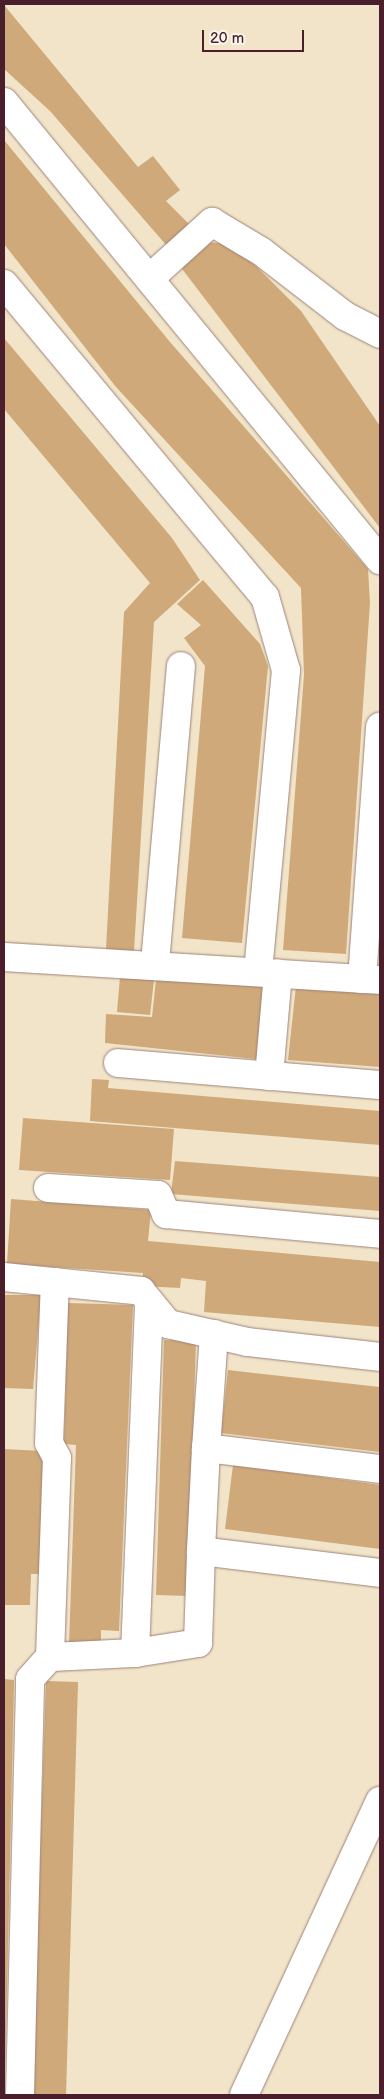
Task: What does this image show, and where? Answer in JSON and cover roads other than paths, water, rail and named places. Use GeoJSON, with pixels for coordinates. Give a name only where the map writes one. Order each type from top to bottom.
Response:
{"type":"FeatureCollection","features":[{"type":"Feature","properties":{"kind":"lane"},"geometry":{"type":"LineString","coordinates":[[4,102],[380,560]]}},
{"type":"Feature","properties":{"kind":"lane"},"geometry":{"type":"LineString","coordinates":[[150,278],[212,222],[262,252],[345,316],[380,334]]}},
{"type":"Feature","properties":{"kind":"lane"},"geometry":{"type":"LineString","coordinates":[[4,284],[265,597],[286,670],[268,972],[269,1076]]}},
{"type":"Feature","properties":{"kind":"lane"},"geometry":{"type":"LineString","coordinates":[[155,964],[181,666]]}},
{"type":"Feature","properties":{"kind":"lane"},"geometry":{"type":"LineString","coordinates":[[4,957],[155,964],[371,979],[380,727]]}},
{"type":"Feature","properties":{"kind":"lane"},"geometry":{"type":"LineString","coordinates":[[118,1063],[380,1085]]}},
{"type":"Feature","properties":{"kind":"lane"},"geometry":{"type":"LineString","coordinates":[[48,1188],[158,1195],[166,1214],[380,1234]]}},
{"type":"Feature","properties":{"kind":"lane"},"geometry":{"type":"LineString","coordinates":[[4,1277],[141,1291],[168,1324],[214,1334],[380,1357]]}},
{"type":"Feature","properties":{"kind":"lane"},"geometry":{"type":"LineString","coordinates":[[20,2095],[30,1679],[50,1657],[57,1458],[49,1443],[55,1282]]}},
{"type":"Feature","properties":{"kind":"lane"},"geometry":{"type":"LineString","coordinates":[[135,1653],[149,1302]]}},
{"type":"Feature","properties":{"kind":"lane"},"geometry":{"type":"LineString","coordinates":[[50,1657],[135,1653],[198,1643],[206,1448],[214,1334]]}},
{"type":"Feature","properties":{"kind":"lane"},"geometry":{"type":"LineString","coordinates":[[206,1448],[380,1469]]}},
{"type":"Feature","properties":{"kind":"lane"},"geometry":{"type":"LineString","coordinates":[[201,1551],[380,1573]]}},
{"type":"Feature","properties":{"kind":"lane"},"geometry":{"type":"LineString","coordinates":[[244,2095],[380,1800]]}}]}
